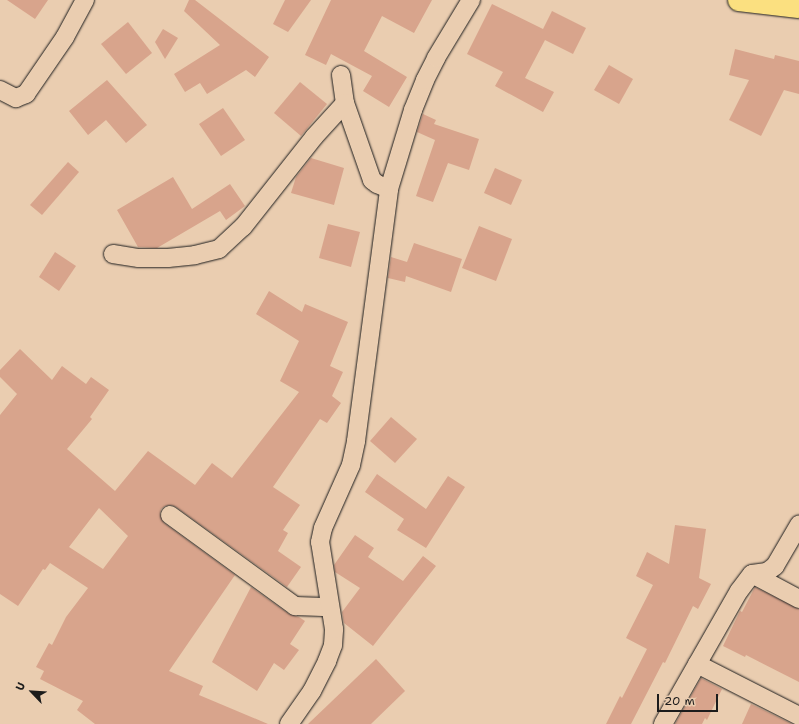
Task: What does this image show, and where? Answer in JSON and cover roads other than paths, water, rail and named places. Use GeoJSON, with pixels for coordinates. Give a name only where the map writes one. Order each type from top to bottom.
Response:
{"type":"FeatureCollection","features":[{"type":"Feature","properties":{"kind":"main road"},"geometry":{"type":"LineString","coordinates":[[739,0],[799,7]]}},
{"type":"Feature","properties":{"kind":"street"},"geometry":{"type":"LineString","coordinates":[[0,90],[16,98],[26,94],[65,36],[85,0]]}},
{"type":"Feature","properties":{"kind":"street"},"geometry":{"type":"LineString","coordinates":[[289,724],[312,691],[328,662],[333,645],[334,629],[320,542],[323,528],[352,465],[374,318],[389,189],[413,110],[425,80],[436,58],[471,0]]}},
{"type":"Feature","properties":{"kind":"street"},"geometry":{"type":"LineString","coordinates":[[341,75],[345,103],[372,180],[389,189]]}},
{"type":"Feature","properties":{"kind":"street"},"geometry":{"type":"LineString","coordinates":[[113,254],[139,258],[168,258],[195,255],[219,249],[244,227],[314,136],[345,103]]}},
{"type":"Feature","properties":{"kind":"street"},"geometry":{"type":"LineString","coordinates":[[170,515],[295,606],[330,607]]}},
{"type":"Feature","properties":{"kind":"street"},"geometry":{"type":"LineString","coordinates":[[663,724],[731,603],[752,574],[767,572],[775,566],[799,525]]}},
{"type":"Feature","properties":{"kind":"street"},"geometry":{"type":"LineString","coordinates":[[752,574],[799,599]]}},
{"type":"Feature","properties":{"kind":"street"},"geometry":{"type":"LineString","coordinates":[[697,664],[799,716]]}}]}
